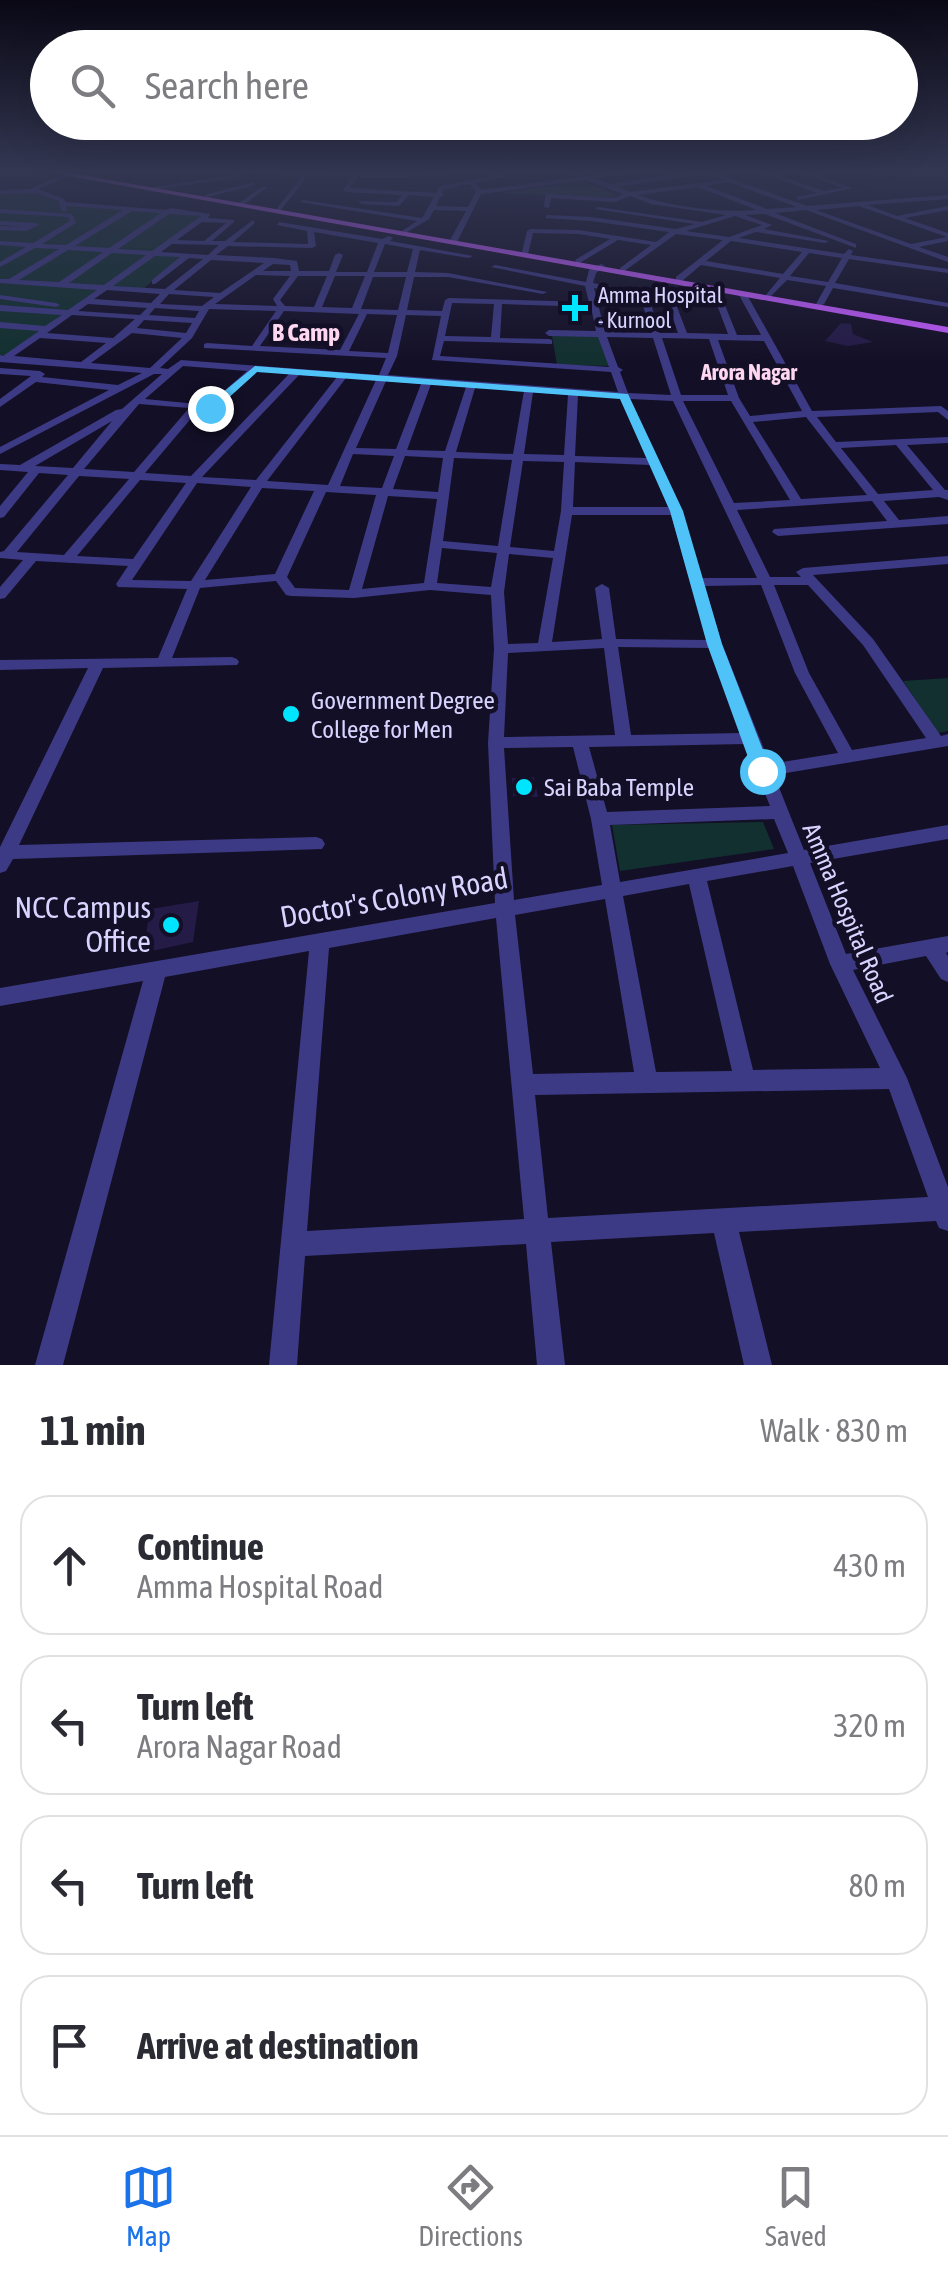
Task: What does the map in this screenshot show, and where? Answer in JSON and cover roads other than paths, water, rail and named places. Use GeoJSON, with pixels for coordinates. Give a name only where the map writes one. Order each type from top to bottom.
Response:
{"type":"FeatureCollection","features":[{"type":"Feature","properties":{"kind":"main road"},"geometry":{"type":"LineString","coordinates":[[415,236],[578,262],[595,274],[623,270],[948,328]]}},
{"type":"Feature","properties":{"kind":"main road"},"geometry":{"type":"LineString","coordinates":[[416,236],[519,254],[595,274],[678,281],[717,295],[744,295],[948,328]]}},
{"type":"Feature","properties":{"kind":"street"},"geometry":{"type":"LineString","coordinates":[[2,262],[51,236]]}},
{"type":"Feature","properties":{"kind":"street"},"geometry":{"type":"LineString","coordinates":[[5,282],[88,236]]}},
{"type":"Feature","properties":{"kind":"street"},"geometry":{"type":"LineString","coordinates":[[59,286],[134,236]]}},
{"type":"Feature","properties":{"kind":"street"},"geometry":{"type":"LineString","coordinates":[[4,356],[181,236]]}},
{"type":"Feature","properties":{"kind":"street"},"geometry":{"type":"LineString","coordinates":[[204,244],[214,236]]}},
{"type":"Feature","properties":{"kind":"street"},"geometry":{"type":"LineString","coordinates":[[84,363],[130,330],[165,293],[239,236]]}},
{"type":"Feature","properties":{"kind":"street"},"geometry":{"type":"LineString","coordinates":[[173,242],[312,246],[311,236]]}},
{"type":"Feature","properties":{"kind":"street"},"geometry":{"type":"LineString","coordinates":[[344,236],[469,256]]}},
{"type":"Feature","properties":{"kind":"street"},"geometry":{"type":"LineString","coordinates":[[342,354],[382,242],[395,236]]}},
{"type":"Feature","properties":{"kind":"street"},"geometry":{"type":"LineString","coordinates":[[453,242],[456,236]]}},
{"type":"Feature","properties":{"kind":"street"},"geometry":{"type":"LineString","coordinates":[[528,236],[519,254],[454,291],[435,358],[618,370]]}},
{"type":"Feature","properties":{"kind":"street"},"geometry":{"type":"LineString","coordinates":[[599,236],[656,244]]}},
{"type":"Feature","properties":{"kind":"street"},"geometry":{"type":"LineString","coordinates":[[623,270],[668,236]]}},
{"type":"Feature","properties":{"kind":"street"},"geometry":{"type":"LineString","coordinates":[[699,236],[844,258],[947,267]]}},
{"type":"Feature","properties":{"kind":"street"},"geometry":{"type":"LineString","coordinates":[[664,297],[728,240],[739,236]]}},
{"type":"Feature","properties":{"kind":"street"},"geometry":{"type":"LineString","coordinates":[[789,236],[853,246]]}},
{"type":"Feature","properties":{"kind":"street"},"geometry":{"type":"LineString","coordinates":[[828,236],[853,246]]}},
{"type":"Feature","properties":{"kind":"street"},"geometry":{"type":"LineString","coordinates":[[820,304],[844,258],[863,236]]}},
{"type":"Feature","properties":{"kind":"street"},"geometry":{"type":"LineString","coordinates":[[889,236],[947,267]]}},
{"type":"Feature","properties":{"kind":"street"},"geometry":{"type":"LineString","coordinates":[[901,236],[948,251]]}},
{"type":"Feature","properties":{"kind":"street"},"geometry":{"type":"LineString","coordinates":[[578,262],[618,237]]}},
{"type":"Feature","properties":{"kind":"street"},"geometry":{"type":"LineString","coordinates":[[872,294],[910,246],[948,237]]}},
{"type":"Feature","properties":{"kind":"street"},"geometry":{"type":"LineString","coordinates":[[354,252],[361,238]]}},
{"type":"Feature","properties":{"kind":"street"},"geometry":{"type":"LineString","coordinates":[[0,243],[294,263],[295,274],[254,349]]}},
{"type":"Feature","properties":{"kind":"street"},"geometry":{"type":"LineString","coordinates":[[748,270],[771,246]]}},
{"type":"Feature","properties":{"kind":"street"},"geometry":{"type":"LineString","coordinates":[[280,577],[326,489],[351,451],[383,378],[392,356],[408,275],[417,260],[417,247]]}},
{"type":"Feature","properties":{"kind":"street"},"geometry":{"type":"LineString","coordinates":[[769,296],[805,252]]}},
{"type":"Feature","properties":{"kind":"street"},"geometry":{"type":"LineString","coordinates":[[156,282],[189,254]]}},
{"type":"Feature","properties":{"kind":"street"},"geometry":{"type":"LineString","coordinates":[[318,308],[339,255]]}},
{"type":"Feature","properties":{"kind":"street"},"geometry":{"type":"LineString","coordinates":[[0,451],[152,371],[189,336],[205,308],[274,260]]}},
{"type":"Feature","properties":{"kind":"street"},"geometry":{"type":"LineString","coordinates":[[703,264],[948,306]]}},
{"type":"Feature","properties":{"kind":"street"},"geometry":{"type":"LineString","coordinates":[[926,302],[947,267]]}},
{"type":"Feature","properties":{"kind":"street"},"geometry":{"type":"LineString","coordinates":[[495,268],[565,280],[595,274],[644,295],[717,295],[734,338]]}},
{"type":"Feature","properties":{"kind":"street"},"geometry":{"type":"LineString","coordinates":[[252,273],[473,279],[543,299]]}},
{"type":"Feature","properties":{"kind":"street","name":"Amma Hospital Road"},"geometry":{"type":"LineString","coordinates":[[595,274],[594,305],[601,332],[618,370],[624,396],[676,511],[714,644],[840,964],[896,1078],[946,1214]]}},
{"type":"Feature","properties":{"kind":"street"},"geometry":{"type":"LineString","coordinates":[[543,299],[565,280]]}},
{"type":"Feature","properties":{"kind":"street"},"geometry":{"type":"LineString","coordinates":[[5,282],[222,293],[318,308],[446,314]]}},
{"type":"Feature","properties":{"kind":"street"},"geometry":{"type":"LineString","coordinates":[[644,295],[677,398],[766,582],[802,672],[847,754]]}},
{"type":"Feature","properties":{"kind":"street"},"geometry":{"type":"LineString","coordinates":[[744,295],[809,414],[896,524]]}},
{"type":"Feature","properties":{"kind":"street"},"geometry":{"type":"LineString","coordinates":[[0,297],[41,304]]}},
{"type":"Feature","properties":{"kind":"street"},"geometry":{"type":"LineString","coordinates":[[664,297],[683,336]]}},
{"type":"Feature","properties":{"kind":"street"},"geometry":{"type":"LineString","coordinates":[[543,299],[551,366]]}},
{"type":"Feature","properties":{"kind":"street"},"geometry":{"type":"LineString","coordinates":[[449,300],[543,299],[594,305]]}},
{"type":"Feature","properties":{"kind":"street"},"geometry":{"type":"LineString","coordinates":[[495,341],[498,300]]}},
{"type":"Feature","properties":{"kind":"street"},"geometry":{"type":"LineString","coordinates":[[0,308],[83,304],[205,308],[280,303]]}},
{"type":"Feature","properties":{"kind":"street"},"geometry":{"type":"LineString","coordinates":[[0,308],[198,321]]}},
{"type":"Feature","properties":{"kind":"street"},"geometry":{"type":"LineString","coordinates":[[80,338],[107,317]]}},
{"type":"Feature","properties":{"kind":"street"},"geometry":{"type":"LineString","coordinates":[[0,324],[114,341]]}},
{"type":"Feature","properties":{"kind":"street"},"geometry":{"type":"LineString","coordinates":[[130,330],[189,336]]}},
{"type":"Feature","properties":{"kind":"street"},"geometry":{"type":"LineString","coordinates":[[440,338],[495,341],[601,332],[768,338]]}},
{"type":"Feature","properties":{"kind":"street"},"geometry":{"type":"LineString","coordinates":[[713,337],[734,398],[797,502]]}},
{"type":"Feature","properties":{"kind":"street"},"geometry":{"type":"LineString","coordinates":[[207,346],[392,356]]}},
{"type":"Feature","properties":{"kind":"street"},"geometry":{"type":"LineString","coordinates":[[4,356],[170,372]]}},
{"type":"Feature","properties":{"kind":"street"},"geometry":{"type":"LineString","coordinates":[[2,401],[61,362]]}},
{"type":"Feature","properties":{"kind":"street"},"geometry":{"type":"LineString","coordinates":[[22,469],[132,405],[181,362],[624,396],[734,398]]}},
{"type":"Feature","properties":{"kind":"street"},"geometry":{"type":"LineString","coordinates":[[132,405],[210,408],[255,369]]}},
{"type":"Feature","properties":{"kind":"street"},"geometry":{"type":"LineString","coordinates":[[0,371],[119,388]]}},
{"type":"Feature","properties":{"kind":"street"},"geometry":{"type":"LineString","coordinates":[[280,577],[195,585],[123,584],[194,479],[296,372]]}},
{"type":"Feature","properties":{"kind":"street"},"geometry":{"type":"LineString","coordinates":[[164,661],[195,585],[258,484],[343,376]]}},
{"type":"Feature","properties":{"kind":"street"},"geometry":{"type":"LineString","coordinates":[[354,594],[384,492],[427,380]]}},
{"type":"Feature","properties":{"kind":"street"},"geometry":{"type":"LineString","coordinates":[[430,586],[450,455],[472,384]]}},
{"type":"Feature","properties":{"kind":"street"},"geometry":{"type":"LineString","coordinates":[[529,389],[497,592],[501,649],[496,743],[505,910],[552,1365]]}},
{"type":"Feature","properties":{"kind":"street"},"geometry":{"type":"LineString","coordinates":[[544,648],[567,511],[572,392]]}},
{"type":"Feature","properties":{"kind":"street"},"geometry":{"type":"LineString","coordinates":[[4,555],[80,472],[132,405]]}},
{"type":"Feature","properties":{"kind":"street"},"geometry":{"type":"LineString","coordinates":[[68,559],[135,474],[196,406]]}},
{"type":"Feature","properties":{"kind":"street"},"geometry":{"type":"LineString","coordinates":[[747,419],[941,410],[948,417]]}},
{"type":"Feature","properties":{"kind":"street"},"geometry":{"type":"LineString","coordinates":[[833,445],[948,440]]}},
{"type":"Feature","properties":{"kind":"street"},"geometry":{"type":"LineString","coordinates":[[899,442],[946,495]]}},
{"type":"Feature","properties":{"kind":"street"},"geometry":{"type":"LineString","coordinates":[[351,451],[654,462]]}},
{"type":"Feature","properties":{"kind":"street"},"geometry":{"type":"LineString","coordinates":[[0,467],[444,496]]}},
{"type":"Feature","properties":{"kind":"street"},"geometry":{"type":"LineString","coordinates":[[0,514],[36,470]]}},
{"type":"Feature","properties":{"kind":"street"},"geometry":{"type":"LineString","coordinates":[[731,507],[946,495]]}},
{"type":"Feature","properties":{"kind":"street"},"geometry":{"type":"LineString","coordinates":[[567,511],[676,511]]}},
{"type":"Feature","properties":{"kind":"street"},"geometry":{"type":"LineString","coordinates":[[778,532],[948,520]]}},
{"type":"Feature","properties":{"kind":"street"},"geometry":{"type":"LineString","coordinates":[[437,544],[560,555]]}},
{"type":"Feature","properties":{"kind":"street"},"geometry":{"type":"LineString","coordinates":[[4,555],[135,562]]}},
{"type":"Feature","properties":{"kind":"street"},"geometry":{"type":"LineString","coordinates":[[0,595],[32,557]]}},
{"type":"Feature","properties":{"kind":"street"},"geometry":{"type":"LineString","coordinates":[[762,771],[942,740],[868,642],[803,572],[946,563]]}},
{"type":"Feature","properties":{"kind":"street"},"geometry":{"type":"LineString","coordinates":[[280,577],[291,592],[354,594],[430,586],[497,592]]}},
{"type":"Feature","properties":{"kind":"street"},"geometry":{"type":"LineString","coordinates":[[698,582],[812,581]]}},
{"type":"Feature","properties":{"kind":"street"},"geometry":{"type":"LineString","coordinates":[[602,588],[624,739]]}},
{"type":"Feature","properties":{"kind":"street"},"geometry":{"type":"LineString","coordinates":[[501,649],[609,643],[714,644]]}},
{"type":"Feature","properties":{"kind":"street"},"geometry":{"type":"LineString","coordinates":[[0,665],[232,662]]}},
{"type":"Feature","properties":{"kind":"street"},"geometry":{"type":"LineString","coordinates":[[98,663],[3,859],[316,844]]}},
{"type":"Feature","properties":{"kind":"street"},"geometry":{"type":"LineString","coordinates":[[496,743],[751,738]]}},
{"type":"Feature","properties":{"kind":"street"},"geometry":{"type":"LineString","coordinates":[[579,740],[600,819],[647,1082]]}},
{"type":"Feature","properties":{"kind":"street"},"geometry":{"type":"LineString","coordinates":[[600,819],[778,812]]}},
{"type":"Feature","properties":{"kind":"street","name":"Doctor's Colony Road"},"geometry":{"type":"LineString","coordinates":[[0,997],[948,832]]}},
{"type":"Feature","properties":{"kind":"street"},"geometry":{"type":"LineString","coordinates":[[696,875],[745,1080]]}},
{"type":"Feature","properties":{"kind":"street"},"geometry":{"type":"LineString","coordinates":[[284,1365],[320,942]]}},
{"type":"Feature","properties":{"kind":"street"},"geometry":{"type":"LineString","coordinates":[[840,964],[939,945],[948,973]]}},
{"type":"Feature","properties":{"kind":"street"},"geometry":{"type":"LineString","coordinates":[[49,1365],[156,968]]}},
{"type":"Feature","properties":{"kind":"street"},"geometry":{"type":"LineString","coordinates":[[522,1085],[896,1078]]}},
{"type":"Feature","properties":{"kind":"street"},"geometry":{"type":"LineString","coordinates":[[296,1244],[946,1214]]}},
{"type":"Feature","properties":{"kind":"street"},"geometry":{"type":"LineString","coordinates":[[724,1222],[758,1365]]}},
{"type":"Feature","properties":{"kind":"place","name":"Amma Hospital - Kurnool"},"geometry":{"type":"Point","coordinates":[575,308]}},
{"type":"Feature","properties":{"kind":"place","name":"Government Degree College for Men"},"geometry":{"type":"Point","coordinates":[291,714]}},
{"type":"Feature","properties":{"kind":"place","name":"Sai Baba Temple"},"geometry":{"type":"Point","coordinates":[524,787]}},
{"type":"Feature","properties":{"kind":"place","name":"NCC Campus Office"},"geometry":{"type":"Point","coordinates":[171,925]}},
{"type":"Feature","properties":{"kind":"district","name":"B Camp"},"geometry":{"type":"Point","coordinates":[306,332]}},
{"type":"Feature","properties":{"kind":"district","name":"Arora Nagar"},"geometry":{"type":"Point","coordinates":[749,372]}}]}
